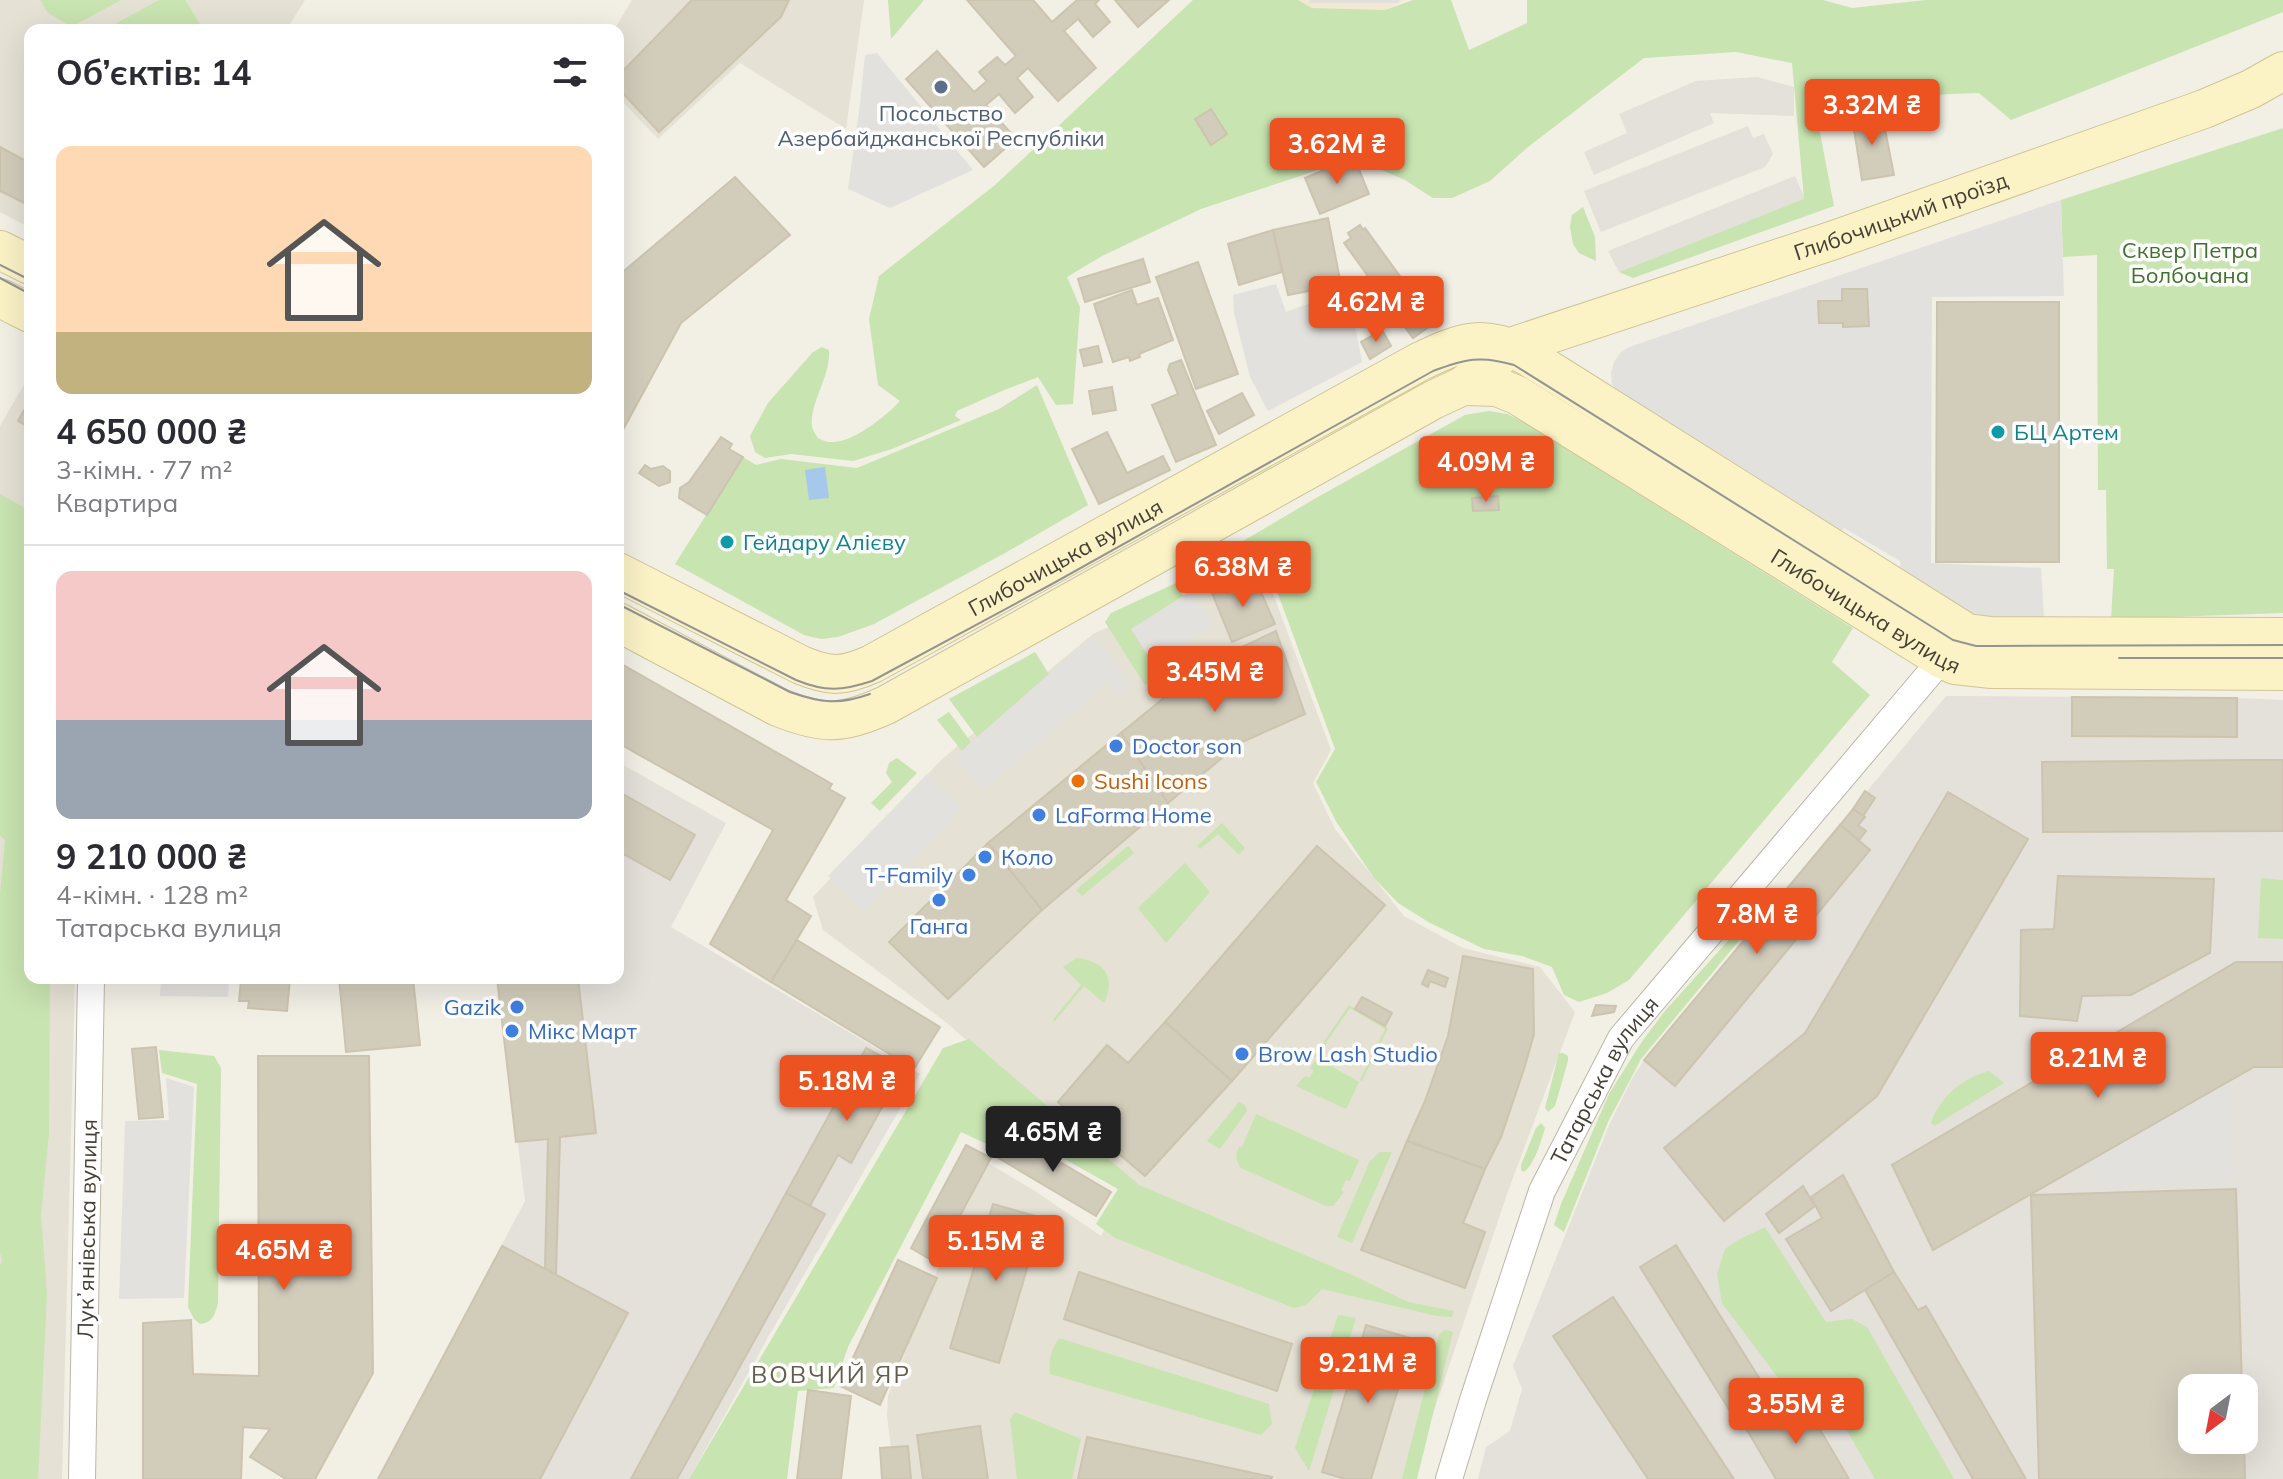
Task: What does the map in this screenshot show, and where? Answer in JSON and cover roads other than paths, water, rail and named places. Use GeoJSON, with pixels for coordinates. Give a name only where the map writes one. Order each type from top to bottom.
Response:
{"type":"FeatureCollection","features":[{"type":"Feature","properties":{"kind":"main road","name":"Глибочицький проїзд"},"geometry":{"type":"LineString","coordinates":[[1511,347],[1848,235],[2272,83]]}},
{"type":"Feature","properties":{"kind":"main road"},"geometry":{"type":"LineString","coordinates":[[0,250],[24,262]]}},
{"type":"Feature","properties":{"kind":"main road"},"geometry":{"type":"LineString","coordinates":[[0,298],[24,310]]}},
{"type":"Feature","properties":{"kind":"main road","name":"Глибочицька вулиця"},"geometry":{"type":"LineString","coordinates":[[624,575],[819,673],[853,673],[1431,356],[1455,344],[1474,342],[1511,347],[1951,644],[1955,665],[1992,669],[2283,671]]}},
{"type":"Feature","properties":{"kind":"main road"},"geometry":{"type":"LineString","coordinates":[[1480,386],[1511,347]]}},
{"type":"Feature","properties":{"kind":"main road","name":"Глибочицька вулиця"},"geometry":{"type":"LineString","coordinates":[[624,625],[790,712],[824,721],[860,717],[900,698],[1419,408],[1480,386],[1517,395],[1951,644],[1978,635],[2283,637]]}},
{"type":"Feature","properties":{"kind":"street","name":"Татарська вулиця"},"geometry":{"type":"LineString","coordinates":[[1449,1479],[1542,1191],[1621,1038],[1951,644]]}},
{"type":"Feature","properties":{"kind":"street","name":"Лукʼянівська вулиця"},"geometry":{"type":"LineString","coordinates":[[82,1479],[91,984]]}},
{"type":"Feature","properties":{"kind":"water"},"geometry":{"type":"Polygon","coordinates":[[[825,467],[829,498],[809,500],[805,470],[825,467]]]}},
{"type":"Feature","properties":{"kind":"tram line"},"geometry":{"type":"LineString","coordinates":[[0,265],[24,277]]}},
{"type":"Feature","properties":{"kind":"tram line"},"geometry":{"type":"LineString","coordinates":[[0,278],[24,291]]}},
{"type":"Feature","properties":{"kind":"tram line"},"geometry":{"type":"LineString","coordinates":[[624,593],[796,680],[825,688],[842,688],[872,681],[1433,371],[1482,359],[1514,365],[1953,640],[1976,646],[2283,645]]}},
{"type":"Feature","properties":{"kind":"tram line"},"geometry":{"type":"LineString","coordinates":[[624,607],[790,692],[830,701],[870,694]]}},
{"type":"Feature","properties":{"kind":"tram line"},"geometry":{"type":"LineString","coordinates":[[2119,658],[2283,658]]}},
{"type":"Feature","properties":{"kind":"place","name":"Посольство Азербайджанської Республіки"},"geometry":{"type":"Point","coordinates":[941,87]}},
{"type":"Feature","properties":{"kind":"place","name":"БЦ Артем"},"geometry":{"type":"Point","coordinates":[1998,432]}},
{"type":"Feature","properties":{"kind":"place","name":"Гейдару Алієву"},"geometry":{"type":"Point","coordinates":[727,542]}},
{"type":"Feature","properties":{"kind":"place","name":"Doctor son"},"geometry":{"type":"Point","coordinates":[1116,746]}},
{"type":"Feature","properties":{"kind":"place","name":"Sushi Icons"},"geometry":{"type":"Point","coordinates":[1078,781]}},
{"type":"Feature","properties":{"kind":"place","name":"LaForma Home"},"geometry":{"type":"Point","coordinates":[1039,815]}},
{"type":"Feature","properties":{"kind":"place","name":"Коло"},"geometry":{"type":"Point","coordinates":[985,857]}},
{"type":"Feature","properties":{"kind":"place","name":"T-Family"},"geometry":{"type":"Point","coordinates":[969,875]}},
{"type":"Feature","properties":{"kind":"place","name":"Ганга"},"geometry":{"type":"Point","coordinates":[939,900]}},
{"type":"Feature","properties":{"kind":"place","name":"Gazik"},"geometry":{"type":"Point","coordinates":[517,1007]}},
{"type":"Feature","properties":{"kind":"place","name":"Мікс Март"},"geometry":{"type":"Point","coordinates":[512,1031]}},
{"type":"Feature","properties":{"kind":"place","name":"Brow Lash Studio"},"geometry":{"type":"Point","coordinates":[1242,1054]}},
{"type":"Feature","properties":{"kind":"district","name":"ВОВЧИЙ ЯР"},"geometry":{"type":"Point","coordinates":[831,1375]}},
{"type":"Feature","properties":{"kind":"park label","name":"Сквер Петра Болбочана"},"geometry":{"type":"Point","coordinates":[2190,262]}}]}
